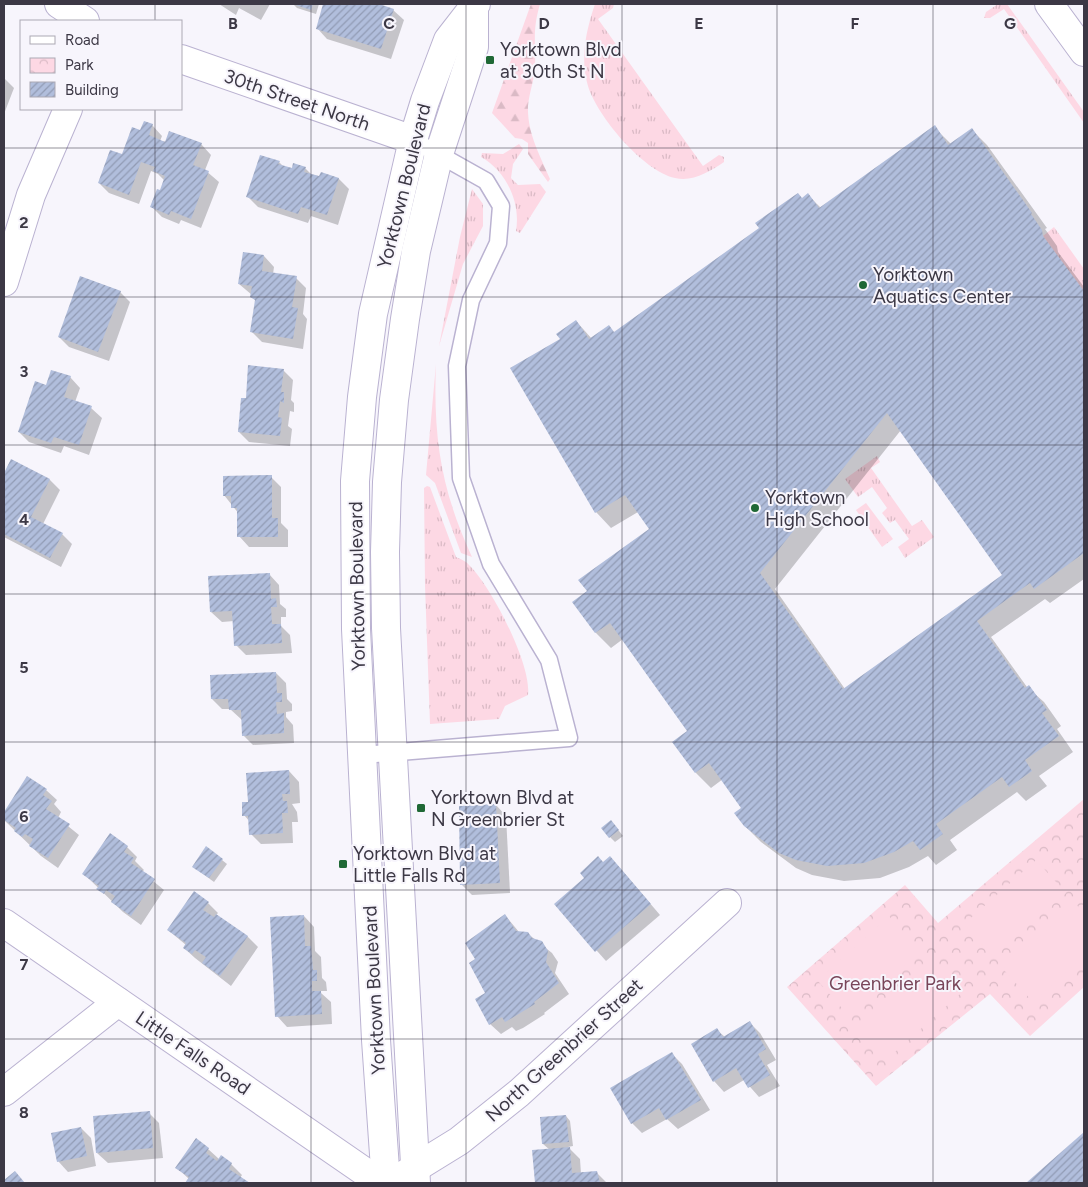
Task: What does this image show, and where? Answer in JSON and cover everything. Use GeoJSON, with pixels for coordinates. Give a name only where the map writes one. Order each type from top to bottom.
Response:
{"type":"FeatureCollection","features":[{"type":"Feature","properties":{"kind":"street"},"geometry":{"type":"LineString","coordinates":[[59,4],[83,20]]}},
{"type":"Feature","properties":{"kind":"street"},"geometry":{"type":"LineString","coordinates":[[1049,4],[1084,52]]}},
{"type":"Feature","properties":{"kind":"street","name":"Yorktown Boulevard"},"geometry":{"type":"LineString","coordinates":[[386,1183],[376,1040],[356,629],[355,481],[362,397],[373,314],[414,140],[425,101],[448,40],[475,6]]}},
{"type":"Feature","properties":{"kind":"street","name":"Yorktown Boulevard"},"geometry":{"type":"LineString","coordinates":[[416,1176],[395,751],[386,628],[385,552],[387,482],[394,400],[404,319],[416,251],[439,154],[474,47],[475,6]]}},
{"type":"Feature","properties":{"kind":"street","name":"30th Street North"},"geometry":{"type":"LineString","coordinates":[[182,59],[414,140]]}},
{"type":"Feature","properties":{"kind":"street"},"geometry":{"type":"LineString","coordinates":[[4,282],[31,195],[68,110]]}},
{"type":"Feature","properties":{"kind":"street","name":"North Greenbrier Street"},"geometry":{"type":"LineString","coordinates":[[391,1183],[416,1176],[519,1093],[727,903]]}},
{"type":"Feature","properties":{"kind":"street","name":"Little Falls Road"},"geometry":{"type":"LineString","coordinates":[[4,923],[382,1183]]}},
{"type":"Feature","properties":{"kind":"street"},"geometry":{"type":"LineString","coordinates":[[4,1092],[118,1002]]}},
{"type":"Feature","properties":{"kind":"lane"},"geometry":{"type":"LineString","coordinates":[[363,755],[569,738],[549,660],[491,564],[461,478],[457,366],[471,300],[498,243],[501,206],[486,181],[414,140]]}},
{"type":"Feature","properties":{"kind":"green space"},"geometry":{"type":"Polygon","coordinates":[[[531,4],[540,4],[535,29],[535,68],[528,116],[535,144],[550,179],[548,182],[528,154],[528,143],[522,139],[515,138],[492,113],[531,4]]]}},
{"type":"Feature","properties":{"kind":"green space"},"geometry":{"type":"Polygon","coordinates":[[[595,4],[614,4],[613,8],[598,19],[703,166],[719,155],[724,157],[724,162],[707,173],[688,179],[675,178],[649,165],[623,141],[601,112],[588,86],[584,54],[589,24],[595,4]]]}},
{"type":"Feature","properties":{"kind":"green space"},"geometry":{"type":"Polygon","coordinates":[[[998,4],[1007,4],[1084,112],[1084,123],[1004,9],[990,18],[984,18],[986,12],[998,4]]]}},
{"type":"Feature","properties":{"kind":"green space"},"geometry":{"type":"Polygon","coordinates":[[[519,144],[523,149],[513,164],[511,178],[518,185],[540,184],[546,192],[520,233],[516,231],[516,209],[510,188],[498,170],[481,157],[482,153],[503,154],[519,144]]]}},
{"type":"Feature","properties":{"kind":"green space"},"geometry":{"type":"Polygon","coordinates":[[[472,189],[483,204],[483,226],[463,264],[439,346],[460,237],[472,189]]]}},
{"type":"Feature","properties":{"kind":"green space"},"geometry":{"type":"Polygon","coordinates":[[[1054,227],[1084,269],[1084,293],[1043,236],[1054,227]]]}},
{"type":"Feature","properties":{"kind":"green space"},"geometry":{"type":"Polygon","coordinates":[[[436,364],[436,416],[441,463],[453,509],[472,557],[461,553],[435,483],[426,475],[436,364]]]}},
{"type":"Feature","properties":{"kind":"green space"},"geometry":{"type":"Polygon","coordinates":[[[877,456],[880,462],[871,468],[912,526],[922,520],[934,537],[905,558],[898,547],[909,539],[895,520],[890,523],[882,513],[887,508],[872,487],[858,497],[845,479],[877,456]]]}},
{"type":"Feature","properties":{"kind":"green space"},"geometry":{"type":"Polygon","coordinates":[[[430,487],[456,557],[468,564],[488,590],[508,627],[524,665],[528,682],[528,695],[505,706],[499,719],[430,724],[425,586],[424,488],[430,487]]]}},
{"type":"Feature","properties":{"kind":"green space"},"geometry":{"type":"Polygon","coordinates":[[[866,503],[893,539],[882,547],[856,510],[866,503]]]}},
{"type":"Feature","properties":{"kind":"green space","name":"Greenbrier Park"},"geometry":{"type":"Polygon","coordinates":[[[1084,799],[1084,987],[1030,1036],[990,994],[876,1086],[787,987],[905,885],[938,923],[1084,799]]]}},
{"type":"Feature","properties":{"kind":"green space"},"geometry":{"type":"Polygon","coordinates":[[[1036,860],[1066,893],[993,957],[964,924],[1036,860]]]}},
{"type":"Feature","properties":{"kind":"green space"},"geometry":{"type":"Polygon","coordinates":[[[1076,904],[1084,914],[1084,956],[1033,1002],[1003,969],[1076,904]]]}},
{"type":"Feature","properties":{"kind":"green space"},"geometry":{"type":"Polygon","coordinates":[[[889,916],[921,951],[848,1015],[817,980],[889,916]]]}},
{"type":"Feature","properties":{"kind":"green space"},"geometry":{"type":"Polygon","coordinates":[[[930,960],[960,994],[886,1060],[856,1026],[930,960]]]}},
{"type":"Feature","properties":{"kind":"building"},"geometry":{"type":"Polygon","coordinates":[[[293,4],[313,4],[311,10],[293,4]]]}},
{"type":"Feature","properties":{"kind":"building"},"geometry":{"type":"Polygon","coordinates":[[[323,4],[379,4],[394,9],[381,49],[316,29],[323,4]]]}},
{"type":"Feature","properties":{"kind":"building"},"geometry":{"type":"Polygon","coordinates":[[[144,121],[153,124],[149,135],[165,142],[169,131],[202,143],[193,165],[209,171],[191,219],[171,211],[169,215],[150,207],[157,189],[160,190],[165,176],[153,171],[155,167],[141,162],[129,195],[98,183],[110,150],[122,154],[132,127],[140,130],[144,121]]]}},
{"type":"Feature","properties":{"kind":"building","name":"Yorktown High School"},"geometry":{"type":"Polygon","coordinates":[[[935,125],[948,145],[972,128],[1032,213],[1042,230],[1043,236],[1084,291],[1084,553],[1034,589],[1030,583],[977,621],[1025,688],[1029,685],[1047,710],[1042,713],[1059,736],[1025,760],[1032,771],[1009,787],[1002,777],[936,824],[943,834],[920,850],[913,841],[894,852],[864,863],[827,866],[796,860],[779,853],[744,826],[734,813],[741,808],[709,763],[695,773],[672,742],[687,731],[610,623],[595,633],[572,602],[587,591],[578,580],[649,529],[625,495],[595,513],[510,368],[560,339],[556,334],[576,320],[589,339],[609,325],[614,332],[759,228],[755,223],[798,193],[802,198],[808,193],[819,208],[935,125]],[[887,413],[760,573],[843,689],[1002,575],[887,413]]]}},
{"type":"Feature","properties":{"kind":"building"},"geometry":{"type":"Polygon","coordinates":[[[260,155],[280,161],[278,164],[292,168],[293,163],[306,167],[304,172],[319,176],[321,172],[339,178],[327,215],[301,207],[298,214],[246,197],[260,155]]]}},
{"type":"Feature","properties":{"kind":"building"},"geometry":{"type":"Polygon","coordinates":[[[243,252],[264,255],[262,271],[297,276],[292,307],[298,308],[293,339],[250,332],[255,300],[250,297],[252,286],[238,284],[243,252]]]}},
{"type":"Feature","properties":{"kind":"building"},"geometry":{"type":"Polygon","coordinates":[[[80,276],[121,291],[98,352],[58,337],[80,276]]]}},
{"type":"Feature","properties":{"kind":"building"},"geometry":{"type":"Polygon","coordinates":[[[248,365],[284,369],[281,392],[284,392],[284,403],[280,401],[278,417],[282,418],[280,436],[238,432],[241,398],[246,398],[248,365]]]}},
{"type":"Feature","properties":{"kind":"building"},"geometry":{"type":"Polygon","coordinates":[[[51,370],[71,376],[64,397],[92,406],[79,445],[54,437],[51,443],[18,432],[35,381],[46,385],[51,370]]]}},
{"type":"Feature","properties":{"kind":"building"},"geometry":{"type":"Polygon","coordinates":[[[11,459],[50,479],[31,517],[63,533],[50,558],[4,534],[4,473],[11,459]]]}},
{"type":"Feature","properties":{"kind":"building"},"geometry":{"type":"Polygon","coordinates":[[[272,475],[272,518],[278,518],[278,537],[237,537],[237,508],[231,508],[231,496],[223,496],[223,476],[272,475]]]}},
{"type":"Feature","properties":{"kind":"building"},"geometry":{"type":"Polygon","coordinates":[[[270,573],[271,599],[276,598],[277,607],[271,607],[272,624],[281,624],[282,643],[234,646],[232,611],[210,612],[208,576],[270,573]]]}},
{"type":"Feature","properties":{"kind":"building"},"geometry":{"type":"Polygon","coordinates":[[[276,672],[277,693],[282,693],[282,702],[276,702],[277,714],[284,713],[284,733],[242,736],[241,710],[229,710],[228,699],[211,699],[210,675],[276,672]]]}},
{"type":"Feature","properties":{"kind":"building"},"geometry":{"type":"Polygon","coordinates":[[[289,770],[290,794],[282,794],[283,801],[287,801],[288,813],[282,813],[283,833],[249,835],[248,816],[242,816],[242,802],[248,802],[246,773],[289,770]]]}},
{"type":"Feature","properties":{"kind":"building"},"geometry":{"type":"Polygon","coordinates":[[[27,776],[47,789],[43,795],[52,801],[46,809],[70,824],[48,858],[29,846],[33,839],[25,834],[22,837],[14,831],[16,828],[4,820],[4,812],[27,776]]]}},
{"type":"Feature","properties":{"kind":"building"},"geometry":{"type":"Polygon","coordinates":[[[496,804],[500,883],[460,885],[459,806],[496,804]]]}},
{"type":"Feature","properties":{"kind":"building"},"geometry":{"type":"Polygon","coordinates":[[[611,820],[619,830],[609,838],[601,828],[611,820]]]}},
{"type":"Feature","properties":{"kind":"building"},"geometry":{"type":"Polygon","coordinates":[[[110,833],[128,846],[124,852],[134,858],[131,863],[155,879],[131,916],[111,902],[115,896],[106,890],[104,894],[96,889],[99,886],[82,874],[110,833]]]}},
{"type":"Feature","properties":{"kind":"building"},"geometry":{"type":"Polygon","coordinates":[[[206,846],[223,859],[209,878],[192,867],[206,846]]]}},
{"type":"Feature","properties":{"kind":"building"},"geometry":{"type":"Polygon","coordinates":[[[598,856],[603,862],[610,856],[651,904],[595,952],[554,904],[584,878],[580,873],[598,856]]]}},
{"type":"Feature","properties":{"kind":"building"},"geometry":{"type":"Polygon","coordinates":[[[194,891],[209,902],[203,910],[214,917],[216,914],[248,936],[220,976],[202,963],[206,957],[195,950],[192,954],[183,948],[186,943],[167,930],[194,891]]]}},
{"type":"Feature","properties":{"kind":"building"},"geometry":{"type":"Polygon","coordinates":[[[505,914],[516,931],[528,932],[532,938],[542,941],[548,951],[546,962],[559,983],[534,1002],[535,1004],[512,1018],[505,1022],[502,1017],[489,1025],[475,999],[485,993],[469,963],[475,959],[465,943],[505,914]]]}},
{"type":"Feature","properties":{"kind":"building"},"geometry":{"type":"Polygon","coordinates":[[[304,915],[305,946],[311,946],[313,970],[317,970],[317,981],[312,981],[312,991],[321,991],[322,1014],[275,1017],[270,917],[304,915]]]}},
{"type":"Feature","properties":{"kind":"building"},"geometry":{"type":"Polygon","coordinates":[[[750,1021],[766,1049],[758,1054],[770,1075],[748,1088],[736,1068],[713,1082],[691,1044],[717,1028],[723,1037],[750,1021]]]}},
{"type":"Feature","properties":{"kind":"building"},"geometry":{"type":"Polygon","coordinates":[[[672,1052],[701,1100],[666,1120],[659,1108],[631,1124],[610,1088],[672,1052]]]}},
{"type":"Feature","properties":{"kind":"building"},"geometry":{"type":"Polygon","coordinates":[[[150,1111],[153,1148],[96,1153],[93,1116],[150,1111]]]}},
{"type":"Feature","properties":{"kind":"building"},"geometry":{"type":"Polygon","coordinates":[[[566,1115],[569,1142],[542,1144],[540,1117],[566,1115]]]}},
{"type":"Feature","properties":{"kind":"building"},"geometry":{"type":"Polygon","coordinates":[[[81,1127],[87,1156],[57,1162],[51,1133],[81,1127]]]}},
{"type":"Feature","properties":{"kind":"building"},"geometry":{"type":"Polygon","coordinates":[[[1084,1132],[1084,1183],[1026,1183],[1084,1132]]]}},
{"type":"Feature","properties":{"kind":"building"},"geometry":{"type":"Polygon","coordinates":[[[196,1138],[209,1148],[206,1153],[217,1161],[221,1155],[232,1163],[229,1169],[250,1183],[185,1183],[189,1177],[175,1168],[196,1138]]]}},
{"type":"Feature","properties":{"kind":"building"},"geometry":{"type":"Polygon","coordinates":[[[570,1147],[572,1173],[597,1171],[600,1183],[535,1183],[532,1150],[570,1147]]]}},
{"type":"Feature","properties":{"kind":"building"},"geometry":{"type":"Polygon","coordinates":[[[15,1171],[25,1183],[4,1183],[4,1180],[15,1171]]]}},
{"type":"Feature","properties":{"kind":"place","name":"Yorktown Blvd at 30th St N"},"geometry":{"type":"Point","coordinates":[490,60]}},
{"type":"Feature","properties":{"kind":"place","name":"Yorktown Aquatics Center"},"geometry":{"type":"Point","coordinates":[863,285]}},
{"type":"Feature","properties":{"kind":"place","name":"Yorktown High School"},"geometry":{"type":"Point","coordinates":[755,508]}},
{"type":"Feature","properties":{"kind":"place","name":"Yorktown Blvd at N Greenbrier St"},"geometry":{"type":"Point","coordinates":[421,808]}},
{"type":"Feature","properties":{"kind":"place","name":"Yorktown Blvd at Little Falls Rd"},"geometry":{"type":"Point","coordinates":[343,864]}}]}
